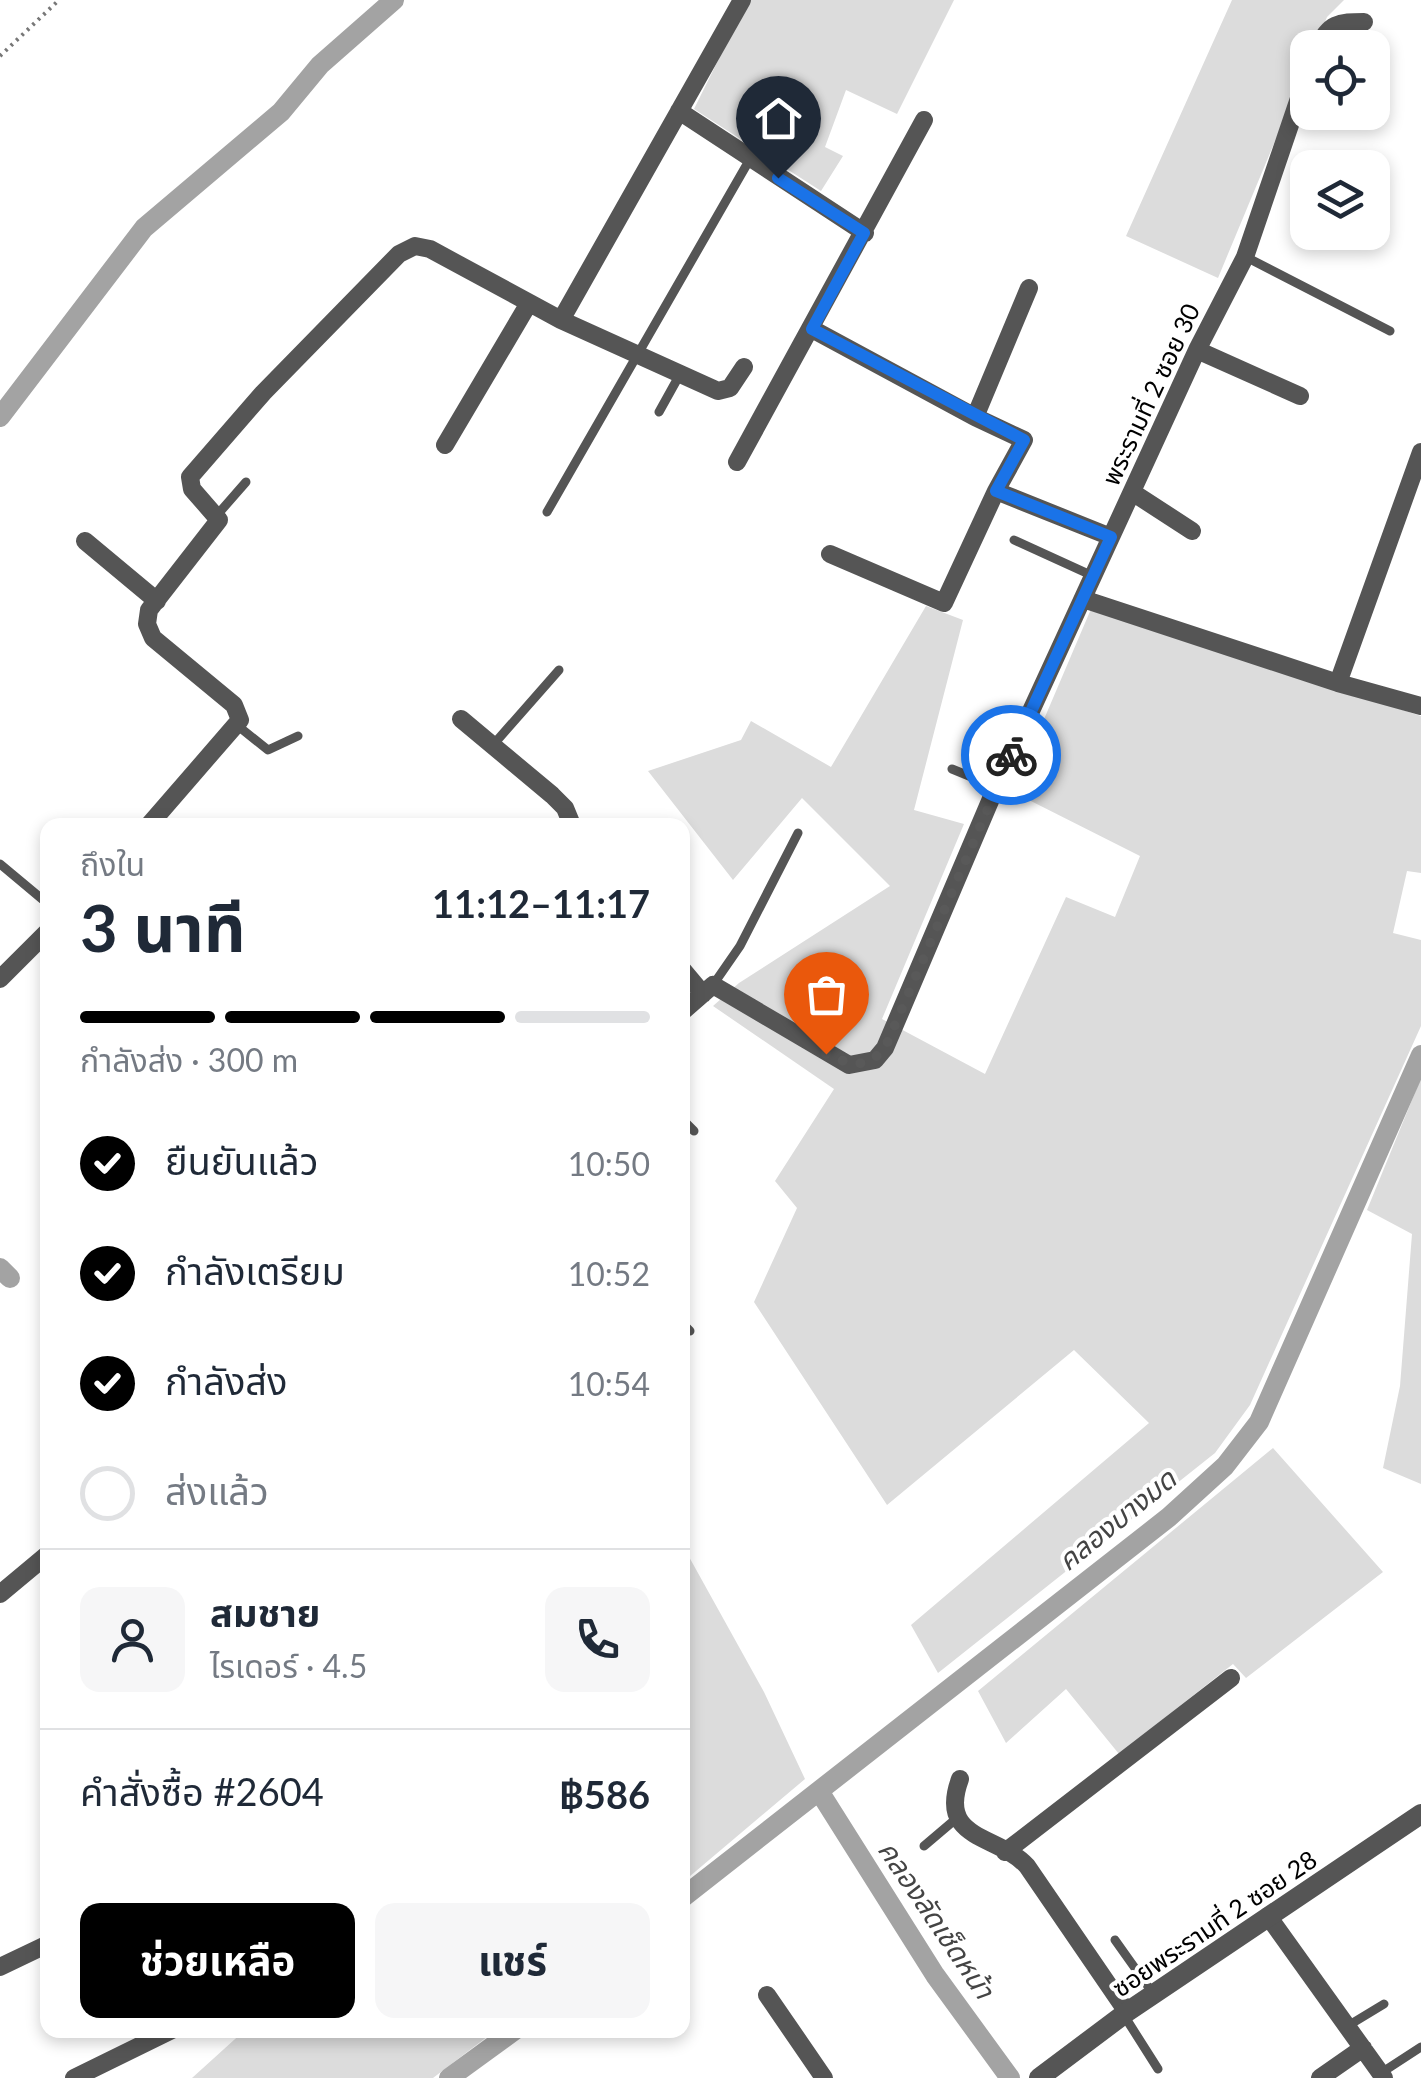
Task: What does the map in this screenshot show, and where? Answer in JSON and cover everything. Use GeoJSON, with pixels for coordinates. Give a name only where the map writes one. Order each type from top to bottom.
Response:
{"type":"FeatureCollection","features":[{"type":"Feature","properties":{"kind":"street"},"geometry":{"type":"LineString","coordinates":[[562,320],[742,0]]}},
{"type":"Feature","properties":{"kind":"street"},"geometry":{"type":"LineString","coordinates":[[1327,30],[1336,22],[1364,22]]}},
{"type":"Feature","properties":{"kind":"street"},"geometry":{"type":"LineString","coordinates":[[679,112],[864,233]]}},
{"type":"Feature","properties":{"kind":"street"},"geometry":{"type":"LineString","coordinates":[[737,462],[924,120]]}},
{"type":"Feature","properties":{"kind":"street","name":"พระรามที่ 2 ซอย 30"},"geometry":{"type":"LineString","coordinates":[[708,989],[849,1064],[874,1060],[885,1048],[996,788],[1196,350],[1245,256],[1290,125]]}},
{"type":"Feature","properties":{"kind":"street"},"geometry":{"type":"LineString","coordinates":[[155,818],[238,726],[239,712],[234,705],[153,638],[146,624],[157,601],[216,528],[218,514],[192,489],[190,477],[264,392],[400,254],[416,246],[430,249],[562,320],[679,376],[726,390],[744,367]]}},
{"type":"Feature","properties":{"kind":"street"},"geometry":{"type":"LineString","coordinates":[[975,418],[1029,288]]}},
{"type":"Feature","properties":{"kind":"street"},"geometry":{"type":"LineString","coordinates":[[445,445],[529,303]]}},
{"type":"Feature","properties":{"kind":"street"},"geometry":{"type":"LineString","coordinates":[[812,329],[975,418],[1024,440],[944,603],[830,554]]}},
{"type":"Feature","properties":{"kind":"street"},"geometry":{"type":"LineString","coordinates":[[1196,350],[1300,396]]}},
{"type":"Feature","properties":{"kind":"street"},"geometry":{"type":"LineString","coordinates":[[1338,684],[1421,452]]}},
{"type":"Feature","properties":{"kind":"street"},"geometry":{"type":"LineString","coordinates":[[996,491],[1111,537]]}},
{"type":"Feature","properties":{"kind":"street"},"geometry":{"type":"LineString","coordinates":[[1132,492],[1192,531]]}},
{"type":"Feature","properties":{"kind":"street"},"geometry":{"type":"LineString","coordinates":[[84,541],[157,601]]}},
{"type":"Feature","properties":{"kind":"street"},"geometry":{"type":"LineString","coordinates":[[1083,599],[1338,684],[1421,706]]}},
{"type":"Feature","properties":{"kind":"street"},"geometry":{"type":"LineString","coordinates":[[461,719],[566,808],[570,818]]}},
{"type":"Feature","properties":{"kind":"street"},"geometry":{"type":"LineString","coordinates":[[0,978],[40,939]]}},
{"type":"Feature","properties":{"kind":"street"},"geometry":{"type":"LineString","coordinates":[[690,975],[708,989],[690,1005]]}},
{"type":"Feature","properties":{"kind":"street"},"geometry":{"type":"LineString","coordinates":[[0,1594],[40,1561]]}},
{"type":"Feature","properties":{"kind":"street"},"geometry":{"type":"LineString","coordinates":[[1005,1852],[1231,1678]]}},
{"type":"Feature","properties":{"kind":"street"},"geometry":{"type":"LineString","coordinates":[[960,1779],[952,1799],[957,1818],[1005,1852],[1018,1856],[1027,1866],[1125,2013]]}},
{"type":"Feature","properties":{"kind":"street","name":"ซอยพระรามที่ 2 ซอย 28"},"geometry":{"type":"LineString","coordinates":[[1039,2078],[1125,2013],[1421,1814]]}},
{"type":"Feature","properties":{"kind":"street"},"geometry":{"type":"LineString","coordinates":[[1268,1916],[1382,2075]]}},
{"type":"Feature","properties":{"kind":"street"},"geometry":{"type":"LineString","coordinates":[[0,1967],[40,1948]]}},
{"type":"Feature","properties":{"kind":"street"},"geometry":{"type":"LineString","coordinates":[[767,1995],[824,2078]]}},
{"type":"Feature","properties":{"kind":"street"},"geometry":{"type":"LineString","coordinates":[[74,2078],[156,2038]]}},
{"type":"Feature","properties":{"kind":"street"},"geometry":{"type":"LineString","coordinates":[[1320,2078],[1363,2048]]}},
{"type":"Feature","properties":{"kind":"lane"},"geometry":{"type":"LineString","coordinates":[[548,512],[750,160]]}},
{"type":"Feature","properties":{"kind":"lane"},"geometry":{"type":"LineString","coordinates":[[1245,256],[1390,331]]}},
{"type":"Feature","properties":{"kind":"lane"},"geometry":{"type":"LineString","coordinates":[[660,412],[679,376]]}},
{"type":"Feature","properties":{"kind":"lane"},"geometry":{"type":"LineString","coordinates":[[218,514],[246,482]]}},
{"type":"Feature","properties":{"kind":"lane"},"geometry":{"type":"LineString","coordinates":[[1014,540],[1093,576]]}},
{"type":"Feature","properties":{"kind":"lane"},"geometry":{"type":"LineString","coordinates":[[492,746],[559,670]]}},
{"type":"Feature","properties":{"kind":"lane"},"geometry":{"type":"LineString","coordinates":[[238,726],[268,750],[298,736]]}},
{"type":"Feature","properties":{"kind":"lane"},"geometry":{"type":"LineString","coordinates":[[952,770],[996,788]]}},
{"type":"Feature","properties":{"kind":"lane"},"geometry":{"type":"LineString","coordinates":[[708,989],[740,946],[798,833]]}},
{"type":"Feature","properties":{"kind":"lane"},"geometry":{"type":"LineString","coordinates":[[0,864],[40,897]]}},
{"type":"Feature","properties":{"kind":"lane"},"geometry":{"type":"LineString","coordinates":[[690,1127],[694,1131]]}},
{"type":"Feature","properties":{"kind":"lane"},"geometry":{"type":"LineString","coordinates":[[924,1846],[957,1818]]}},
{"type":"Feature","properties":{"kind":"lane"},"geometry":{"type":"LineString","coordinates":[[1115,1940],[1153,1995]]}},
{"type":"Feature","properties":{"kind":"lane"},"geometry":{"type":"LineString","coordinates":[[1346,2027],[1384,2004]]}},
{"type":"Feature","properties":{"kind":"lane"},"geometry":{"type":"LineString","coordinates":[[1125,2013],[1158,2069]]}},
{"type":"Feature","properties":{"kind":"lane"},"geometry":{"type":"LineString","coordinates":[[1382,2075],[1421,2046]]}},
{"type":"Feature","properties":{"kind":"path"},"geometry":{"type":"LineString","coordinates":[[0,56],[59,0]]}},
{"type":"Feature","properties":{"kind":"shaded area"},"geometry":{"type":"Polygon","coordinates":[[[748,0],[954,0],[897,114],[846,90],[825,147],[843,156],[821,191],[694,109],[748,0]]]}},
{"type":"Feature","properties":{"kind":"shaded area"},"geometry":{"type":"Polygon","coordinates":[[[1232,0],[1344,0],[1327,17],[1322,30],[1290,30],[1290,105],[1218,278],[1126,236],[1232,0]]]}},
{"type":"Feature","properties":{"kind":"shaded area"},"geometry":{"type":"Polygon","coordinates":[[[926,606],[963,620],[914,810],[964,824],[882,1019],[985,1074],[1066,897],[1115,917],[1140,856],[1013,792],[1091,609],[1421,716],[1421,873],[1407,871],[1393,933],[1421,940],[1421,1026],[1250,1405],[1215,1453],[938,1673],[911,1625],[1149,1423],[1074,1350],[887,1505],[754,1302],[797,1208],[775,1181],[834,1089],[713,1006],[739,983],[890,886],[802,798],[733,880],[690,825],[690,818],[685,818],[648,771],[741,740],[751,721],[831,767],[926,606]]]}},
{"type":"Feature","properties":{"kind":"shaded area"},"geometry":{"type":"Polygon","coordinates":[[[1421,1078],[1421,1484],[1383,1468],[1400,1386],[1412,1234],[1367,1210],[1421,1078]]]}},
{"type":"Feature","properties":{"kind":"shaded area"},"geometry":{"type":"Polygon","coordinates":[[[1273,1448],[1383,1572],[1246,1678],[1233,1664],[1119,1754],[1066,1689],[1006,1743],[978,1691],[1273,1448]]]}},
{"type":"Feature","properties":{"kind":"shaded area"},"geometry":{"type":"Polygon","coordinates":[[[690,1559],[764,1692],[805,1779],[690,1876],[690,1559]]]}},
{"type":"Feature","properties":{"kind":"shaded area"},"geometry":{"type":"Polygon","coordinates":[[[236,2038],[486,2038],[433,2078],[192,2078],[236,2038]]]}},
{"type":"Feature","properties":{"kind":"waterway"},"geometry":{"type":"LineString","coordinates":[[0,417],[144,228],[281,112],[320,65],[394,0]]}},
{"type":"Feature","properties":{"kind":"waterway","name":"คลองบางมด"},"geometry":{"type":"LineString","coordinates":[[690,1892],[1169,1517],[1225,1466],[1259,1422],[1421,1055]]}},
{"type":"Feature","properties":{"kind":"waterway"},"geometry":{"type":"LineString","coordinates":[[0,1268],[10,1278]]}},
{"type":"Feature","properties":{"kind":"waterway","name":"คลองลัดเช็ดหน้า"},"geometry":{"type":"LineString","coordinates":[[819,1791],[935,1975],[1010,2078]]}},
{"type":"Feature","properties":{"kind":"waterway","name":"คลองบางมด"},"geometry":{"type":"LineString","coordinates":[[449,2078],[504,2038]]}},
{"type":"Feature","properties":{"kind":"way so far"},"geometry":{"type":"LineString","coordinates":[[826,1054],[849,1064],[863,1065],[885,1048],[1011,755]]}},
{"type":"Feature","properties":{"kind":"route"},"geometry":{"type":"LineString","coordinates":[[778,178],[864,233],[812,329],[975,418],[1024,440],[996,491],[1111,537],[1011,755]]}}]}
